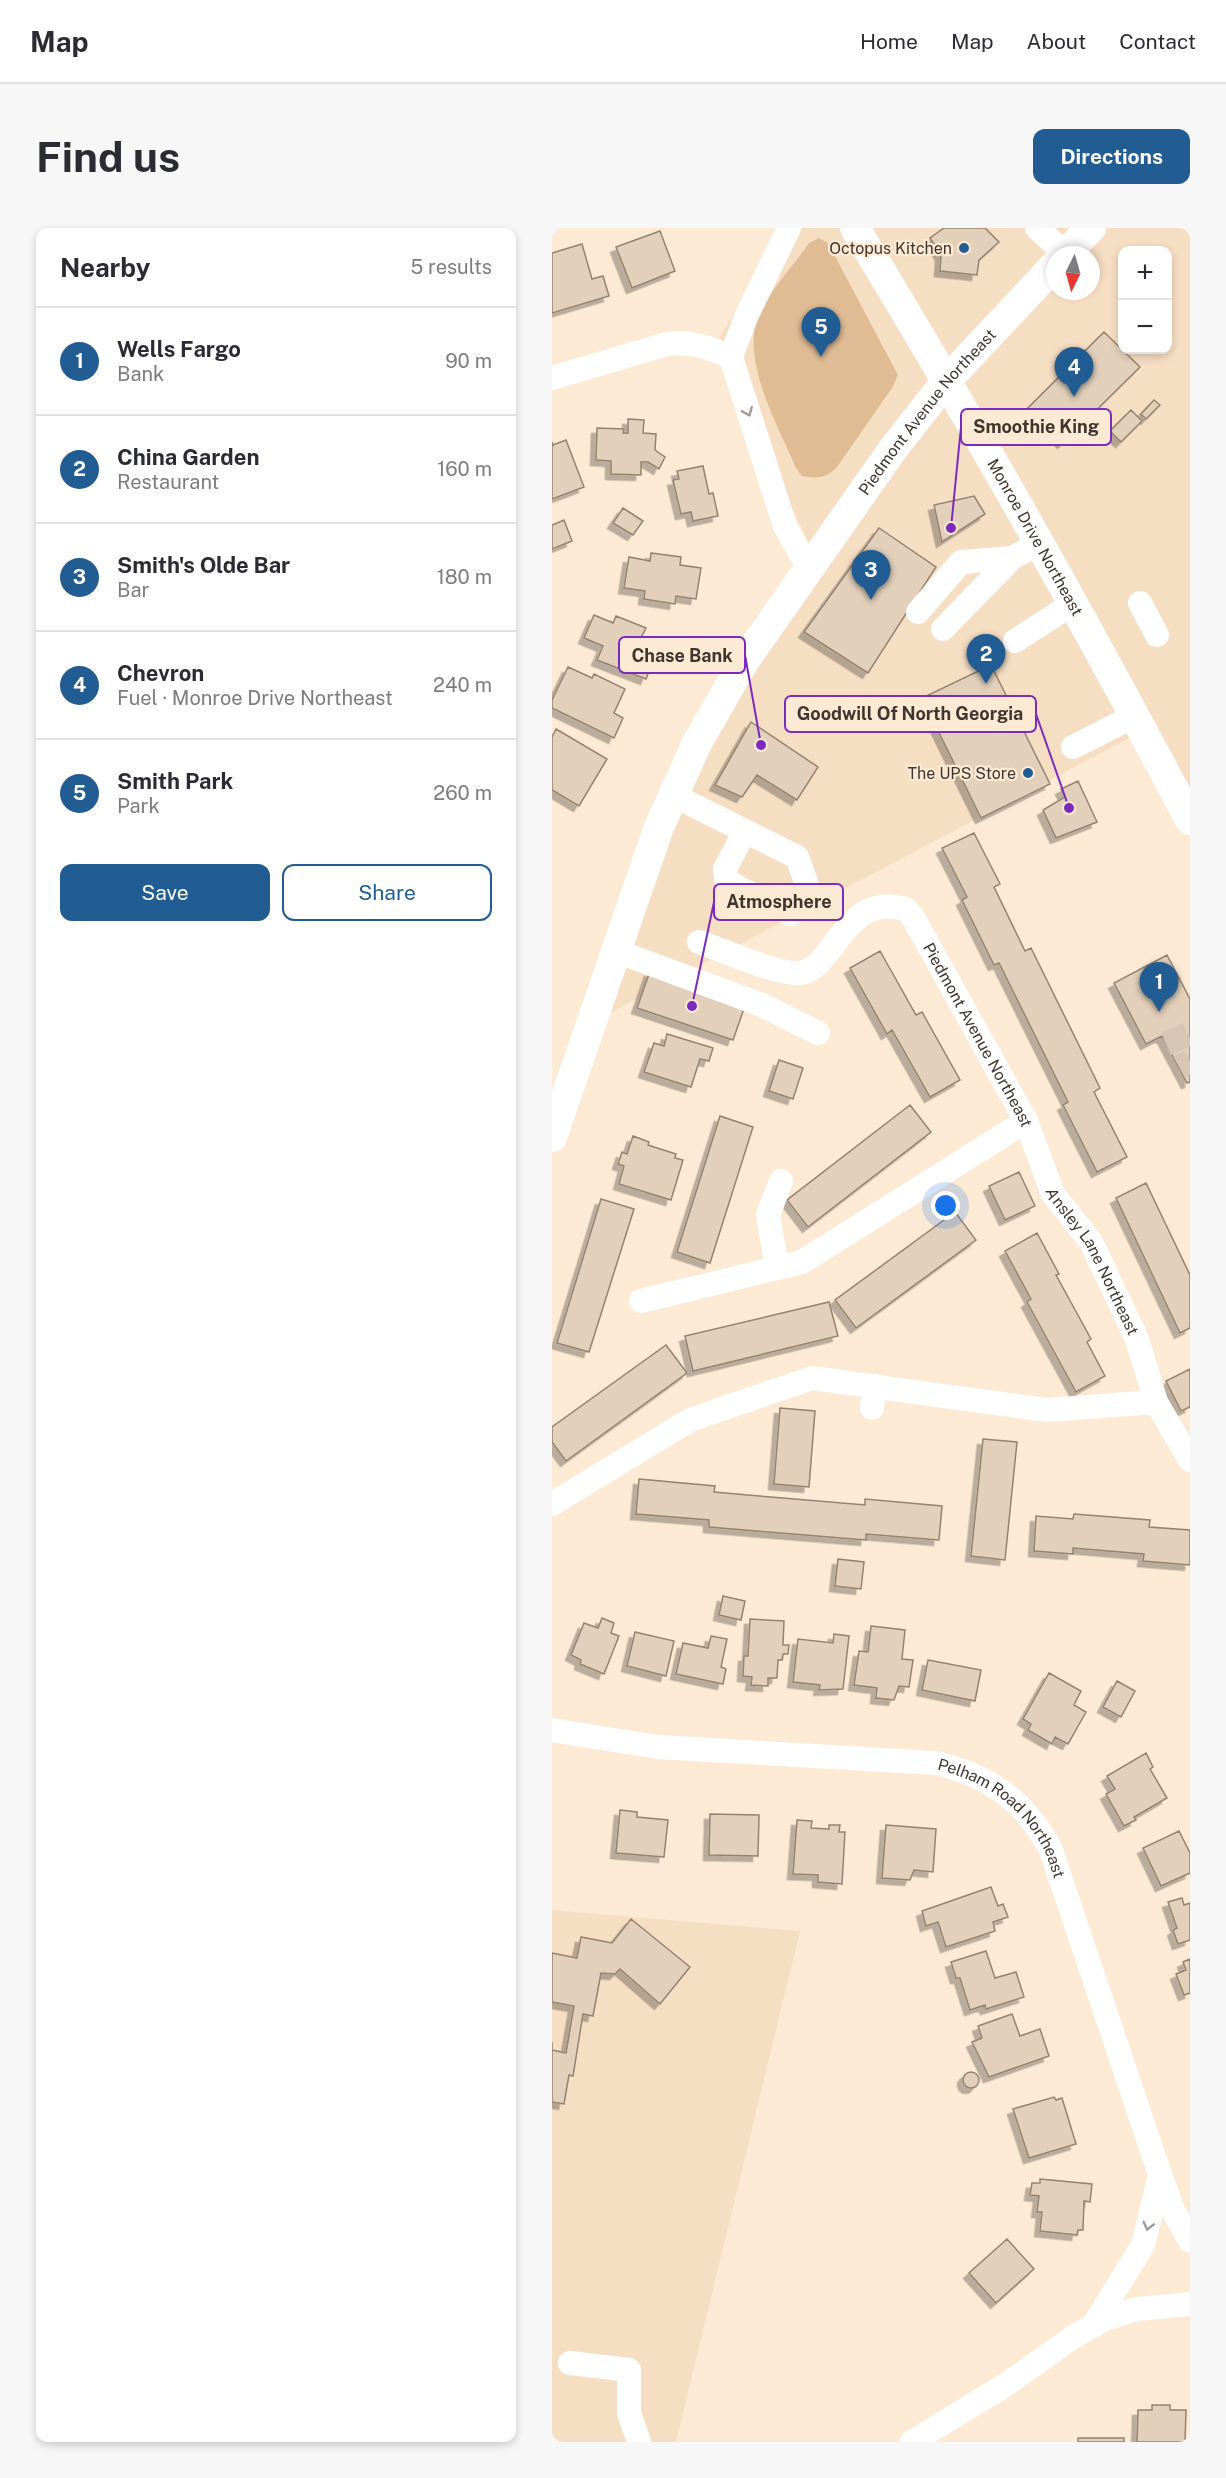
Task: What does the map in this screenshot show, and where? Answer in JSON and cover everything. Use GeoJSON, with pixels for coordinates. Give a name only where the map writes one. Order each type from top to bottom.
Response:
{"type":"FeatureCollection","features":[{"type":"Feature","properties":{"kind":"main road","name":"Monroe Drive Northeast"},"geometry":{"type":"LineString","coordinates":[[855,228],[948,380],[1074,603],[1190,820]]}},
{"type":"Feature","properties":{"kind":"main road","name":"Piedmont Avenue Northeast"},"geometry":{"type":"LineString","coordinates":[[1074,246],[1091,228]]}},
{"type":"Feature","properties":{"kind":"main road","name":"Piedmont Avenue Northeast"},"geometry":{"type":"LineString","coordinates":[[553,1129],[659,827],[697,743],[743,663],[892,449],[948,380],[1046,275]]}},
{"type":"Feature","properties":{"kind":"street"},"geometry":{"type":"LineString","coordinates":[[789,228],[746,317],[731,357],[785,526],[808,567]]}},
{"type":"Feature","properties":{"kind":"street"},"geometry":{"type":"LineString","coordinates":[[1037,228],[1052,246]]}},
{"type":"Feature","properties":{"kind":"street"},"geometry":{"type":"LineString","coordinates":[[552,378],[667,344],[686,342],[701,344],[731,357]]}},
{"type":"Feature","properties":{"kind":"street"},"geometry":{"type":"LineString","coordinates":[[943,629],[1012,558],[1040,543]]}},
{"type":"Feature","properties":{"kind":"street"},"geometry":{"type":"LineString","coordinates":[[918,612],[961,562],[1012,558]]}},
{"type":"Feature","properties":{"kind":"street"},"geometry":{"type":"LineString","coordinates":[[1015,641],[1074,603]]}},
{"type":"Feature","properties":{"kind":"street"},"geometry":{"type":"LineString","coordinates":[[1140,603],[1157,634]]}},
{"type":"Feature","properties":{"kind":"street"},"geometry":{"type":"LineString","coordinates":[[1073,747],[1134,716]]}},
{"type":"Feature","properties":{"kind":"street"},"geometry":{"type":"LineString","coordinates":[[673,795],[745,831],[797,857],[806,882],[806,903],[791,914],[737,887],[726,879],[725,869],[745,831]]}},
{"type":"Feature","properties":{"kind":"street","name":"Piedmont Avenue Northeast"},"geometry":{"type":"LineString","coordinates":[[640,1301],[802,1262],[1026,1121],[914,919],[906,909],[882,906],[867,913],[845,928],[813,969],[802,973],[782,971],[699,942]]}},
{"type":"Feature","properties":{"kind":"street"},"geometry":{"type":"LineString","coordinates":[[615,951],[762,1005],[818,1033]]}},
{"type":"Feature","properties":{"kind":"street","name":"Ansley Lane Northeast"},"geometry":{"type":"LineString","coordinates":[[1026,1121],[1053,1194],[1090,1242],[1137,1339],[1156,1402]]}},
{"type":"Feature","properties":{"kind":"street"},"geometry":{"type":"LineString","coordinates":[[777,1268],[768,1215],[781,1181]]}},
{"type":"Feature","properties":{"kind":"street"},"geometry":{"type":"LineString","coordinates":[[552,1504],[690,1420],[812,1378],[873,1397],[1047,1410],[1156,1402],[1190,1460]]}},
{"type":"Feature","properties":{"kind":"street","name":"Pelham Road Northeast"},"geometry":{"type":"LineString","coordinates":[[552,1730],[658,1747],[936,1763],[964,1770],[992,1783],[1026,1811],[1051,1850],[1160,2175],[1173,2210],[1190,2241]]}},
{"type":"Feature","properties":{"kind":"street"},"geometry":{"type":"LineString","coordinates":[[1093,2326],[1143,2245],[1160,2175]]}},
{"type":"Feature","properties":{"kind":"street"},"geometry":{"type":"LineString","coordinates":[[917,2441],[1093,2326],[1137,2309],[1190,2304]]}},
{"type":"Feature","properties":{"kind":"street"},"geometry":{"type":"LineString","coordinates":[[570,2363],[629,2370],[629,2413],[639,2442]]}},
{"type":"Feature","properties":{"kind":"shaded area"},"geometry":{"type":"Polygon","coordinates":[[[785,228],[1190,228],[1190,832],[1137,734],[589,1024],[688,762],[815,556],[715,345],[785,228]]]}},
{"type":"Feature","properties":{"kind":"shaded area"},"geometry":{"type":"Polygon","coordinates":[[[819,238],[828,243],[898,375],[892,388],[837,467],[821,477],[812,477],[802,476],[796,468],[763,390],[754,348],[755,328],[766,301],[809,243],[819,238]]]}},
{"type":"Feature","properties":{"kind":"shaded area"},"geometry":{"type":"Polygon","coordinates":[[[552,1910],[800,1931],[676,2442],[552,2442],[552,1910]]]}},
{"type":"Feature","properties":{"kind":"building","name":"Octopus Kitchen"},"geometry":{"type":"Polygon","coordinates":[[[944,228],[985,228],[999,242],[979,260],[977,275],[940,271],[941,255],[930,238],[944,228]]]}},
{"type":"Feature","properties":{"kind":"building"},"geometry":{"type":"Polygon","coordinates":[[[660,231],[675,271],[632,288],[616,247],[660,231]]]}},
{"type":"Feature","properties":{"kind":"building"},"geometry":{"type":"Polygon","coordinates":[[[582,244],[592,279],[603,276],[609,296],[552,313],[552,253],[582,244]]]}},
{"type":"Feature","properties":{"kind":"building"},"geometry":{"type":"Polygon","coordinates":[[[1104,332],[1118,346],[1118,354],[1127,354],[1140,367],[1063,443],[1028,408],[1104,332]]]}},
{"type":"Feature","properties":{"kind":"building"},"geometry":{"type":"Polygon","coordinates":[[[1154,400],[1160,405],[1146,419],[1141,414],[1154,400]]]}},
{"type":"Feature","properties":{"kind":"building"},"geometry":{"type":"Polygon","coordinates":[[[1131,410],[1142,421],[1121,442],[1110,431],[1131,410]]]}},
{"type":"Feature","properties":{"kind":"building"},"geometry":{"type":"Polygon","coordinates":[[[628,419],[644,420],[643,433],[656,434],[655,450],[665,457],[659,469],[648,462],[641,462],[641,475],[611,474],[611,461],[596,460],[597,428],[624,429],[623,433],[628,433],[628,419]]]}},
{"type":"Feature","properties":{"kind":"building"},"geometry":{"type":"Polygon","coordinates":[[[566,440],[584,487],[552,499],[552,442],[553,445],[566,440]]]}},
{"type":"Feature","properties":{"kind":"building"},"geometry":{"type":"Polygon","coordinates":[[[703,466],[709,494],[713,493],[718,516],[693,521],[691,512],[681,514],[673,480],[679,479],[677,471],[703,466]]]}},
{"type":"Feature","properties":{"kind":"building"},"geometry":{"type":"Polygon","coordinates":[[[974,496],[985,514],[942,542],[934,505],[974,496]]]}},
{"type":"Feature","properties":{"kind":"building"},"geometry":{"type":"Polygon","coordinates":[[[623,508],[643,521],[633,535],[613,523],[623,508]]]}},
{"type":"Feature","properties":{"kind":"building"},"geometry":{"type":"Polygon","coordinates":[[[564,520],[572,541],[552,549],[552,525],[564,520]]]}},
{"type":"Feature","properties":{"kind":"building"},"geometry":{"type":"Polygon","coordinates":[[[879,528],[936,567],[868,673],[804,632],[879,528]]]}},
{"type":"Feature","properties":{"kind":"building"},"geometry":{"type":"Polygon","coordinates":[[[651,553],[681,557],[680,565],[701,568],[696,599],[676,596],[675,604],[644,599],[645,591],[624,588],[629,557],[650,561],[651,553]]]}},
{"type":"Feature","properties":{"kind":"building"},"geometry":{"type":"Polygon","coordinates":[[[594,615],[613,623],[616,616],[646,628],[642,636],[660,644],[646,679],[597,660],[603,646],[584,638],[594,615]]]}},
{"type":"Feature","properties":{"kind":"building"},"geometry":{"type":"Polygon","coordinates":[[[991,665],[1050,784],[981,818],[922,698],[991,665]]]}},
{"type":"Feature","properties":{"kind":"building"},"geometry":{"type":"Polygon","coordinates":[[[568,667],[592,678],[594,674],[625,689],[614,713],[623,718],[614,738],[552,708],[552,700],[568,667]]]}},
{"type":"Feature","properties":{"kind":"building"},"geometry":{"type":"Polygon","coordinates":[[[751,722],[818,767],[797,800],[757,775],[742,797],[715,785],[751,722]]]}},
{"type":"Feature","properties":{"kind":"building"},"geometry":{"type":"Polygon","coordinates":[[[556,729],[607,759],[579,806],[552,790],[552,737],[556,729]]]}},
{"type":"Feature","properties":{"kind":"building"},"geometry":{"type":"Polygon","coordinates":[[[1078,781],[1097,822],[1056,838],[1043,810],[1065,797],[1061,789],[1078,781]]]}},
{"type":"Feature","properties":{"kind":"building"},"geometry":{"type":"Polygon","coordinates":[[[974,833],[1000,884],[994,887],[1025,951],[1031,948],[1100,1088],[1094,1092],[1127,1157],[1097,1172],[1063,1105],[1068,1102],[999,963],[994,965],[962,900],[967,897],[942,848],[974,833]]]}},
{"type":"Feature","properties":{"kind":"building"},"geometry":{"type":"Polygon","coordinates":[[[880,951],[916,1015],[922,1012],[960,1080],[930,1097],[892,1030],[887,1034],[850,968],[880,951]]]}},
{"type":"Feature","properties":{"kind":"building"},"geometry":{"type":"Polygon","coordinates":[[[1167,955],[1190,999],[1190,1082],[1187,1083],[1162,1036],[1146,1044],[1114,983],[1167,955]]]}},
{"type":"Feature","properties":{"kind":"building"},"geometry":{"type":"Polygon","coordinates":[[[650,971],[746,1003],[733,1040],[637,1008],[650,971]]]}},
{"type":"Feature","properties":{"kind":"building"},"geometry":{"type":"Polygon","coordinates":[[[667,1034],[713,1048],[709,1061],[700,1059],[691,1087],[644,1072],[654,1043],[664,1046],[667,1034]]]}},
{"type":"Feature","properties":{"kind":"building"},"geometry":{"type":"Polygon","coordinates":[[[779,1060],[803,1068],[793,1099],[769,1091],[779,1060]]]}},
{"type":"Feature","properties":{"kind":"building"},"geometry":{"type":"Polygon","coordinates":[[[910,1105],[931,1132],[808,1227],[787,1200],[910,1105]]]}},
{"type":"Feature","properties":{"kind":"building"},"geometry":{"type":"Polygon","coordinates":[[[720,1116],[753,1127],[710,1263],[677,1252],[720,1116]]]}},
{"type":"Feature","properties":{"kind":"building"},"geometry":{"type":"Polygon","coordinates":[[[633,1136],[649,1142],[648,1145],[676,1154],[675,1158],[683,1160],[671,1200],[619,1184],[624,1166],[618,1164],[622,1152],[627,1154],[633,1136]]]}},
{"type":"Feature","properties":{"kind":"building"},"geometry":{"type":"Polygon","coordinates":[[[1019,1172],[1035,1206],[1005,1220],[989,1186],[1019,1172]]]}},
{"type":"Feature","properties":{"kind":"building"},"geometry":{"type":"Polygon","coordinates":[[[1146,1183],[1190,1275],[1190,1328],[1180,1333],[1116,1198],[1146,1183]]]}},
{"type":"Feature","properties":{"kind":"building"},"geometry":{"type":"Polygon","coordinates":[[[601,1199],[634,1209],[589,1352],[557,1343],[601,1199]]]}},
{"type":"Feature","properties":{"kind":"building"},"geometry":{"type":"Polygon","coordinates":[[[955,1212],[976,1240],[856,1328],[835,1300],[955,1212]]]}},
{"type":"Feature","properties":{"kind":"building"},"geometry":{"type":"Polygon","coordinates":[[[1037,1233],[1059,1274],[1056,1275],[1091,1339],[1087,1342],[1105,1376],[1076,1392],[1027,1302],[1031,1299],[1005,1251],[1037,1233]]]}},
{"type":"Feature","properties":{"kind":"building"},"geometry":{"type":"Polygon","coordinates":[[[829,1302],[838,1336],[693,1371],[685,1336],[829,1302]]]}},
{"type":"Feature","properties":{"kind":"building"},"geometry":{"type":"Polygon","coordinates":[[[666,1345],[687,1373],[566,1461],[552,1442],[552,1427],[666,1345]]]}},
{"type":"Feature","properties":{"kind":"building"},"geometry":{"type":"Polygon","coordinates":[[[1190,1369],[1190,1407],[1181,1411],[1166,1381],[1190,1369]]]}},
{"type":"Feature","properties":{"kind":"building"},"geometry":{"type":"Polygon","coordinates":[[[780,1408],[815,1411],[809,1487],[774,1484],[780,1408]]]}},
{"type":"Feature","properties":{"kind":"building"},"geometry":{"type":"Polygon","coordinates":[[[983,1439],[1017,1442],[1005,1560],[971,1556],[983,1439]]]}},
{"type":"Feature","properties":{"kind":"building"},"geometry":{"type":"Polygon","coordinates":[[[639,1479],[715,1486],[714,1492],[865,1505],[865,1499],[942,1506],[939,1540],[866,1534],[866,1540],[709,1527],[709,1520],[636,1514],[639,1479]]]}},
{"type":"Feature","properties":{"kind":"building"},"geometry":{"type":"Polygon","coordinates":[[[1074,1514],[1150,1520],[1149,1527],[1190,1530],[1190,1565],[1143,1561],[1144,1554],[1073,1548],[1073,1554],[1034,1551],[1036,1516],[1073,1519],[1074,1514]]]}},
{"type":"Feature","properties":{"kind":"building"},"geometry":{"type":"Polygon","coordinates":[[[838,1559],[864,1562],[861,1589],[835,1586],[838,1559]]]}},
{"type":"Feature","properties":{"kind":"building"},"geometry":{"type":"Polygon","coordinates":[[[723,1596],[745,1601],[741,1620],[719,1615],[723,1596]]]}},
{"type":"Feature","properties":{"kind":"building"},"geometry":{"type":"Polygon","coordinates":[[[602,1618],[614,1623],[611,1633],[619,1636],[604,1674],[580,1664],[581,1660],[571,1655],[584,1623],[598,1628],[602,1618]]]}},
{"type":"Feature","properties":{"kind":"building"},"geometry":{"type":"Polygon","coordinates":[[[750,1619],[784,1621],[783,1645],[789,1645],[788,1654],[783,1654],[782,1660],[778,1660],[777,1678],[768,1678],[768,1686],[751,1685],[752,1677],[743,1676],[744,1656],[748,1656],[750,1619]]]}},
{"type":"Feature","properties":{"kind":"building"},"geometry":{"type":"Polygon","coordinates":[[[871,1626],[905,1630],[902,1659],[913,1660],[909,1687],[899,1686],[894,1700],[876,1698],[877,1688],[854,1685],[859,1651],[868,1652],[871,1626]]]}},
{"type":"Feature","properties":{"kind":"building"},"geometry":{"type":"Polygon","coordinates":[[[635,1632],[674,1641],[666,1676],[627,1666],[635,1632]]]}},
{"type":"Feature","properties":{"kind":"building"},"geometry":{"type":"Polygon","coordinates":[[[834,1634],[849,1636],[843,1689],[819,1690],[820,1685],[793,1682],[798,1639],[833,1643],[834,1634]]]}},
{"type":"Feature","properties":{"kind":"building"},"geometry":{"type":"Polygon","coordinates":[[[711,1636],[727,1639],[721,1667],[726,1669],[723,1684],[676,1674],[683,1643],[708,1648],[711,1636]]]}},
{"type":"Feature","properties":{"kind":"building"},"geometry":{"type":"Polygon","coordinates":[[[928,1660],[981,1670],[975,1701],[922,1690],[928,1660]]]}},
{"type":"Feature","properties":{"kind":"building"},"geometry":{"type":"Polygon","coordinates":[[[1049,1673],[1081,1691],[1074,1705],[1086,1712],[1068,1744],[1055,1737],[1052,1744],[1028,1730],[1031,1724],[1023,1719],[1049,1673]]]}},
{"type":"Feature","properties":{"kind":"building"},"geometry":{"type":"Polygon","coordinates":[[[1117,1681],[1135,1691],[1121,1717],[1103,1707],[1117,1681]]]}},
{"type":"Feature","properties":{"kind":"building"},"geometry":{"type":"Polygon","coordinates":[[[1146,1753],[1153,1767],[1150,1769],[1167,1798],[1134,1817],[1136,1820],[1124,1826],[1106,1794],[1115,1789],[1107,1776],[1146,1753]]]}},
{"type":"Feature","properties":{"kind":"building"},"geometry":{"type":"Polygon","coordinates":[[[620,1810],[637,1812],[637,1817],[668,1820],[664,1857],[616,1853],[620,1810]]]}},
{"type":"Feature","properties":{"kind":"building"},"geometry":{"type":"Polygon","coordinates":[[[710,1814],[759,1815],[758,1856],[709,1855],[710,1814]]]}},
{"type":"Feature","properties":{"kind":"building"},"geometry":{"type":"Polygon","coordinates":[[[797,1820],[812,1821],[811,1828],[829,1829],[829,1825],[840,1825],[839,1832],[845,1832],[842,1884],[818,1882],[818,1875],[793,1874],[797,1820]]]}},
{"type":"Feature","properties":{"kind":"building"},"geometry":{"type":"Polygon","coordinates":[[[886,1825],[936,1829],[933,1872],[914,1870],[910,1880],[882,1878],[886,1825]]]}},
{"type":"Feature","properties":{"kind":"building"},"geometry":{"type":"Polygon","coordinates":[[[1179,1831],[1190,1853],[1190,1873],[1161,1886],[1143,1848],[1179,1831]]]}},
{"type":"Feature","properties":{"kind":"building"},"geometry":{"type":"Polygon","coordinates":[[[991,1887],[998,1906],[1003,1904],[1008,1917],[993,1922],[995,1931],[946,1947],[938,1922],[926,1926],[922,1911],[991,1887]]]}},
{"type":"Feature","properties":{"kind":"building"},"geometry":{"type":"Polygon","coordinates":[[[1182,1898],[1184,1905],[1190,1903],[1190,1940],[1178,1944],[1173,1930],[1177,1928],[1168,1902],[1182,1898]]]}},
{"type":"Feature","properties":{"kind":"building"},"geometry":{"type":"Polygon","coordinates":[[[631,1919],[690,1967],[660,2004],[620,1969],[615,1974],[601,1973],[593,2016],[583,2014],[573,2076],[569,2075],[564,2104],[552,2102],[552,2050],[566,2053],[574,2006],[552,2002],[552,1953],[577,1958],[581,1937],[612,1943],[631,1919]]]}},
{"type":"Feature","properties":{"kind":"building"},"geometry":{"type":"Polygon","coordinates":[[[986,1951],[995,1978],[1016,1972],[1024,1997],[986,2009],[985,2005],[970,2010],[960,1978],[956,1978],[951,1962],[986,1951]]]}},
{"type":"Feature","properties":{"kind":"building"},"geometry":{"type":"Polygon","coordinates":[[[1190,1959],[1190,1993],[1184,1995],[1176,1974],[1186,1970],[1183,1962],[1190,1959]]]}},
{"type":"Feature","properties":{"kind":"building"},"geometry":{"type":"Polygon","coordinates":[[[1012,2014],[1020,2036],[1040,2029],[1049,2056],[989,2077],[972,2042],[982,2038],[978,2026],[1012,2014]]]}},
{"type":"Feature","properties":{"kind":"building"},"geometry":{"type":"Polygon","coordinates":[[[968,2072],[974,2072],[979,2080],[977,2086],[968,2088],[963,2083],[963,2077],[968,2072]]]}},
{"type":"Feature","properties":{"kind":"building"},"geometry":{"type":"Polygon","coordinates":[[[1054,2097],[1056,2100],[1062,2098],[1076,2144],[1029,2158],[1013,2109],[1054,2097]]]}},
{"type":"Feature","properties":{"kind":"building"},"geometry":{"type":"Polygon","coordinates":[[[1040,2179],[1092,2184],[1090,2202],[1084,2201],[1083,2230],[1078,2230],[1077,2235],[1040,2231],[1042,2212],[1037,2212],[1039,2196],[1030,2195],[1032,2183],[1040,2183],[1040,2179]]]}},
{"type":"Feature","properties":{"kind":"building"},"geometry":{"type":"Polygon","coordinates":[[[1007,2239],[1034,2269],[996,2303],[969,2273],[1007,2239]]]}},
{"type":"Feature","properties":{"kind":"building"},"geometry":{"type":"Polygon","coordinates":[[[1152,2405],[1170,2405],[1170,2410],[1186,2410],[1185,2442],[1137,2442],[1138,2410],[1152,2410],[1152,2405]]]}},
{"type":"Feature","properties":{"kind":"building"},"geometry":{"type":"Polygon","coordinates":[[[1078,2438],[1124,2438],[1124,2442],[1078,2442],[1078,2438]]]}},
{"type":"Feature","properties":{"kind":"tunnel"},"geometry":{"type":"LineString","coordinates":[[1166,1044],[1190,1033]]}},
{"type":"Feature","properties":{"kind":"tunnel"},"geometry":{"type":"LineString","coordinates":[[1179,1067],[1190,1061]]}},
{"type":"Feature","properties":{"kind":"place","name":"Octopus Kitchen"},"geometry":{"type":"Point","coordinates":[964,248]}},
{"type":"Feature","properties":{"kind":"place","name":"Smith Park"},"geometry":{"type":"Point","coordinates":[821,357]}},
{"type":"Feature","properties":{"kind":"place","name":"Chevron"},"geometry":{"type":"Point","coordinates":[1074,397]}},
{"type":"Feature","properties":{"kind":"place","name":"Smoothie King"},"geometry":{"type":"Point","coordinates":[951,528]}},
{"type":"Feature","properties":{"kind":"place","name":"Smith's Olde Bar"},"geometry":{"type":"Point","coordinates":[871,600]}},
{"type":"Feature","properties":{"kind":"place","name":"China Garden"},"geometry":{"type":"Point","coordinates":[986,684]}},
{"type":"Feature","properties":{"kind":"place","name":"Chase Bank"},"geometry":{"type":"Point","coordinates":[761,745]}},
{"type":"Feature","properties":{"kind":"place","name":"The UPS Store"},"geometry":{"type":"Point","coordinates":[1028,773]}},
{"type":"Feature","properties":{"kind":"place","name":"Goodwill Of North Georgia"},"geometry":{"type":"Point","coordinates":[1069,808]}},
{"type":"Feature","properties":{"kind":"place","name":"Atmosphere"},"geometry":{"type":"Point","coordinates":[692,1006]}},
{"type":"Feature","properties":{"kind":"place","name":"Wells Fargo"},"geometry":{"type":"Point","coordinates":[1159,1012]}}]}
